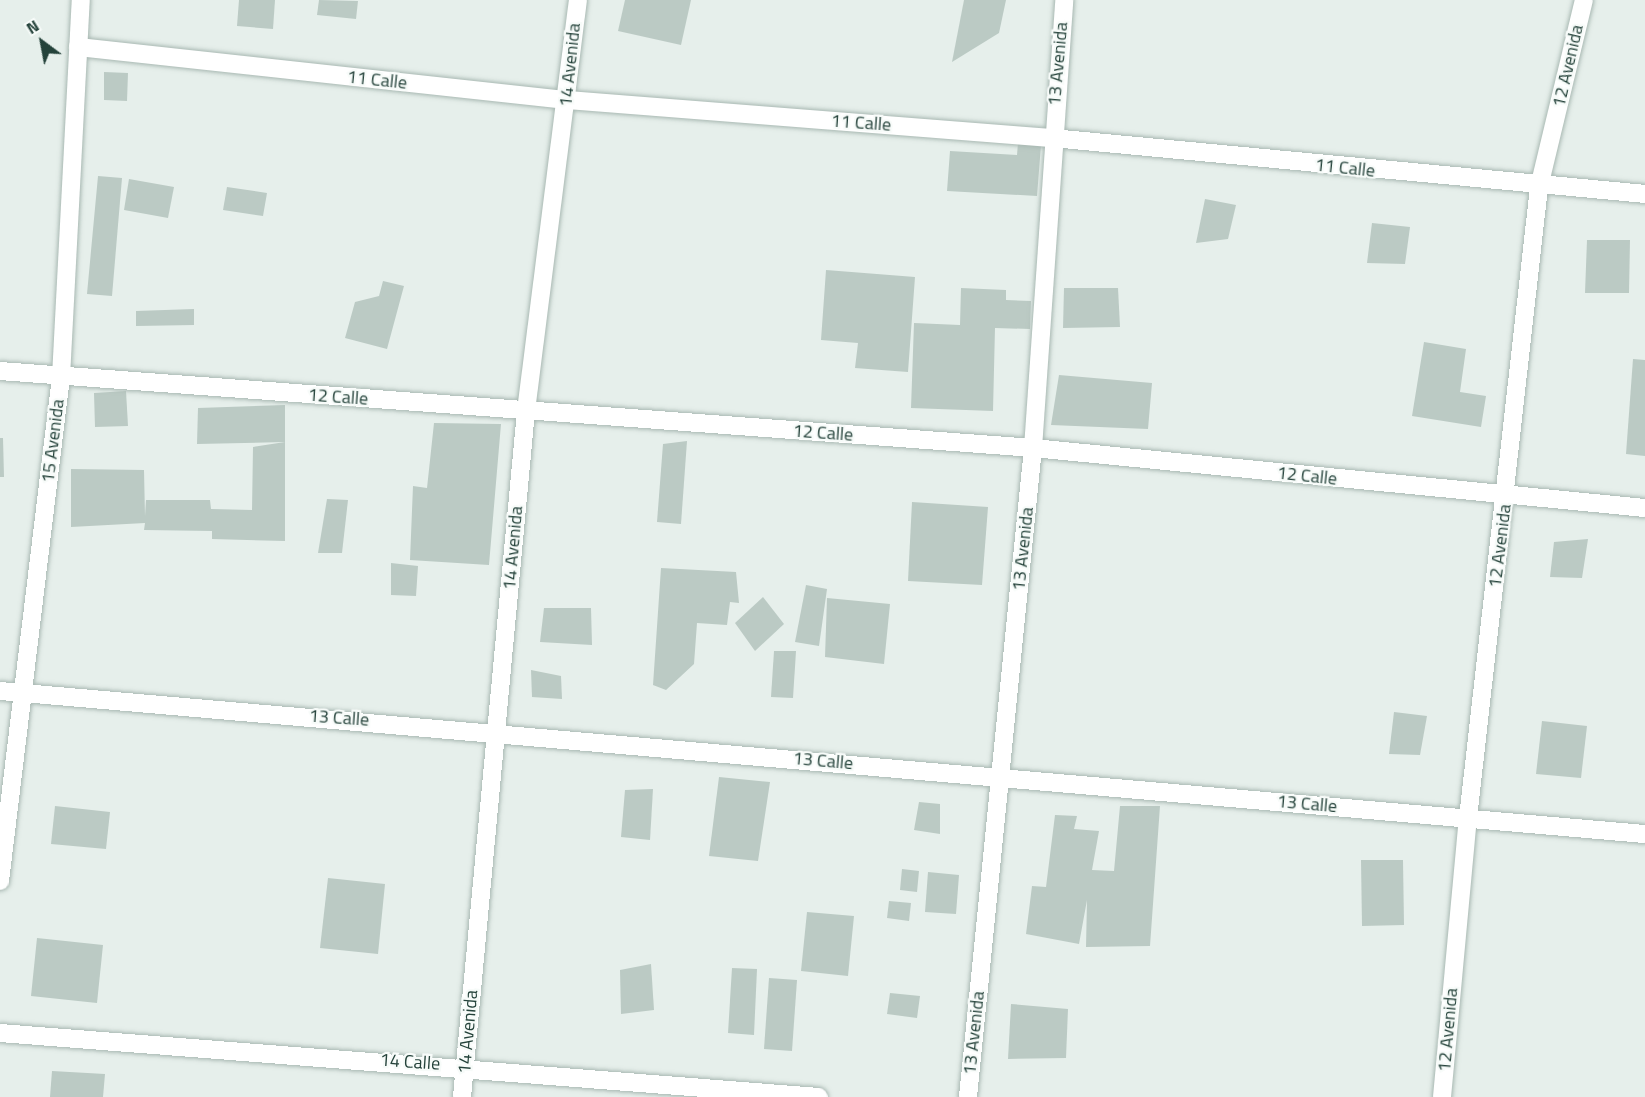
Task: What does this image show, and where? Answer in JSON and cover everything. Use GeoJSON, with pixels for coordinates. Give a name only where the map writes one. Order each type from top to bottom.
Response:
{"type":"FeatureCollection","features":[{"type":"Feature","properties":{"kind":"street","name":"15 Avenida"},"geometry":{"type":"LineString","coordinates":[[0,880],[61,376],[81,0]]}},
{"type":"Feature","properties":{"kind":"street","name":"14 Avenida"},"geometry":{"type":"LineString","coordinates":[[462,1097],[526,411],[578,0]]}},
{"type":"Feature","properties":{"kind":"street","name":"13 Avenida"},"geometry":{"type":"LineString","coordinates":[[968,1097],[1033,448],[1052,138],[1064,0]]}},
{"type":"Feature","properties":{"kind":"street","name":"12 Avenida"},"geometry":{"type":"LineString","coordinates":[[1442,1097],[1468,818],[1539,187],[1584,0]]}},
{"type":"Feature","properties":{"kind":"street","name":"11 Calle"},"geometry":{"type":"LineString","coordinates":[[78,47],[567,100],[1052,138],[1539,187],[1645,194]]}},
{"type":"Feature","properties":{"kind":"street","name":"12 Calle"},"geometry":{"type":"LineString","coordinates":[[0,371],[1033,448],[1645,507]]}},
{"type":"Feature","properties":{"kind":"street","name":"13 Calle"},"geometry":{"type":"LineString","coordinates":[[0,692],[496,730],[1000,778],[1645,834]]}},
{"type":"Feature","properties":{"kind":"street","name":"14 Calle"},"geometry":{"type":"LineString","coordinates":[[0,1033],[465,1065],[819,1097]]}},
{"type":"Feature","properties":{"kind":"building"},"geometry":{"type":"Polygon","coordinates":[[[239,0],[275,0],[273,29],[237,26],[239,0]]]}},
{"type":"Feature","properties":{"kind":"building"},"geometry":{"type":"Polygon","coordinates":[[[319,0],[358,1],[356,19],[317,15],[319,0]]]}},
{"type":"Feature","properties":{"kind":"building"},"geometry":{"type":"Polygon","coordinates":[[[625,0],[691,0],[681,45],[618,31],[625,0]]]}},
{"type":"Feature","properties":{"kind":"building"},"geometry":{"type":"Polygon","coordinates":[[[964,0],[1006,0],[999,33],[952,62],[964,0]]]}},
{"type":"Feature","properties":{"kind":"building"},"geometry":{"type":"Polygon","coordinates":[[[104,72],[128,73],[127,101],[104,100],[104,72]]]}},
{"type":"Feature","properties":{"kind":"building"},"geometry":{"type":"Polygon","coordinates":[[[1018,143],[1041,145],[1037,196],[947,191],[950,151],[1017,155],[1018,143]]]}},
{"type":"Feature","properties":{"kind":"building"},"geometry":{"type":"Polygon","coordinates":[[[98,176],[122,178],[112,296],[87,294],[98,176]]]}},
{"type":"Feature","properties":{"kind":"building"},"geometry":{"type":"Polygon","coordinates":[[[129,179],[174,187],[168,218],[124,210],[129,179]]]}},
{"type":"Feature","properties":{"kind":"building"},"geometry":{"type":"Polygon","coordinates":[[[227,187],[267,193],[263,216],[223,210],[227,187]]]}},
{"type":"Feature","properties":{"kind":"building"},"geometry":{"type":"Polygon","coordinates":[[[1205,199],[1236,205],[1228,239],[1196,243],[1205,199]]]}},
{"type":"Feature","properties":{"kind":"building"},"geometry":{"type":"Polygon","coordinates":[[[1372,223],[1410,227],[1405,264],[1367,263],[1372,223]]]}},
{"type":"Feature","properties":{"kind":"building"},"geometry":{"type":"Polygon","coordinates":[[[1587,240],[1630,240],[1629,293],[1585,293],[1587,240]]]}},
{"type":"Feature","properties":{"kind":"building"},"geometry":{"type":"Polygon","coordinates":[[[826,270],[915,277],[908,372],[855,368],[858,343],[821,340],[826,270]]]}},
{"type":"Feature","properties":{"kind":"building"},"geometry":{"type":"Polygon","coordinates":[[[383,281],[404,286],[387,349],[345,338],[355,302],[379,296],[383,281]]]}},
{"type":"Feature","properties":{"kind":"building"},"geometry":{"type":"Polygon","coordinates":[[[961,288],[1006,290],[1006,300],[1031,301],[1030,329],[995,328],[993,411],[911,408],[914,323],[960,325],[961,288]]]}},
{"type":"Feature","properties":{"kind":"building"},"geometry":{"type":"Polygon","coordinates":[[[1064,288],[1118,288],[1120,327],[1063,328],[1064,288]]]}},
{"type":"Feature","properties":{"kind":"building"},"geometry":{"type":"Polygon","coordinates":[[[194,309],[194,325],[136,326],[136,311],[194,309]]]}},
{"type":"Feature","properties":{"kind":"building"},"geometry":{"type":"Polygon","coordinates":[[[1424,342],[1466,349],[1460,392],[1486,396],[1481,427],[1412,416],[1424,342]]]}},
{"type":"Feature","properties":{"kind":"building"},"geometry":{"type":"Polygon","coordinates":[[[1633,359],[1645,360],[1645,456],[1626,454],[1633,359]]]}},
{"type":"Feature","properties":{"kind":"building"},"geometry":{"type":"Polygon","coordinates":[[[1059,375],[1152,383],[1148,429],[1051,425],[1059,375]]]}},
{"type":"Feature","properties":{"kind":"building"},"geometry":{"type":"Polygon","coordinates":[[[126,391],[128,426],[95,427],[94,393],[126,391]]]}},
{"type":"Feature","properties":{"kind":"building"},"geometry":{"type":"Polygon","coordinates":[[[285,405],[285,442],[197,444],[198,408],[285,405]]]}},
{"type":"Feature","properties":{"kind":"building"},"geometry":{"type":"Polygon","coordinates":[[[434,423],[501,424],[489,565],[410,560],[413,486],[427,488],[434,423]]]}},
{"type":"Feature","properties":{"kind":"building"},"geometry":{"type":"Polygon","coordinates":[[[0,438],[3,438],[4,477],[0,477],[0,438]]]}},
{"type":"Feature","properties":{"kind":"building"},"geometry":{"type":"Polygon","coordinates":[[[687,441],[681,524],[657,522],[663,444],[687,441]]]}},
{"type":"Feature","properties":{"kind":"building"},"geometry":{"type":"Polygon","coordinates":[[[285,442],[285,541],[212,539],[212,531],[144,530],[145,523],[71,527],[71,469],[144,470],[145,516],[146,500],[210,500],[211,509],[252,510],[253,447],[285,442]]]}},
{"type":"Feature","properties":{"kind":"building"},"geometry":{"type":"Polygon","coordinates":[[[327,499],[348,500],[342,553],[318,553],[327,499]]]}},
{"type":"Feature","properties":{"kind":"building"},"geometry":{"type":"Polygon","coordinates":[[[912,502],[988,507],[982,585],[908,581],[912,502]]]}},
{"type":"Feature","properties":{"kind":"building"},"geometry":{"type":"Polygon","coordinates":[[[1588,539],[1582,578],[1550,577],[1554,542],[1588,539]]]}},
{"type":"Feature","properties":{"kind":"building"},"geometry":{"type":"Polygon","coordinates":[[[391,563],[418,566],[416,596],[391,595],[391,563]]]}},
{"type":"Feature","properties":{"kind":"building"},"geometry":{"type":"Polygon","coordinates":[[[661,568],[736,572],[739,603],[730,602],[727,625],[697,623],[694,664],[666,690],[653,685],[661,568]]]}},
{"type":"Feature","properties":{"kind":"building"},"geometry":{"type":"Polygon","coordinates":[[[806,585],[827,589],[819,646],[795,642],[806,585]]]}},
{"type":"Feature","properties":{"kind":"building"},"geometry":{"type":"Polygon","coordinates":[[[763,597],[784,624],[755,651],[735,623],[763,597]]]}},
{"type":"Feature","properties":{"kind":"building"},"geometry":{"type":"Polygon","coordinates":[[[827,598],[890,604],[884,664],[825,657],[827,598]]]}},
{"type":"Feature","properties":{"kind":"building"},"geometry":{"type":"Polygon","coordinates":[[[544,608],[591,608],[592,645],[540,642],[544,608]]]}},
{"type":"Feature","properties":{"kind":"building"},"geometry":{"type":"Polygon","coordinates":[[[774,651],[796,651],[793,698],[771,697],[774,651]]]}},
{"type":"Feature","properties":{"kind":"building"},"geometry":{"type":"Polygon","coordinates":[[[531,670],[561,676],[562,699],[532,697],[531,670]]]}},
{"type":"Feature","properties":{"kind":"building"},"geometry":{"type":"Polygon","coordinates":[[[1394,712],[1427,716],[1420,755],[1389,754],[1394,712]]]}},
{"type":"Feature","properties":{"kind":"building"},"geometry":{"type":"Polygon","coordinates":[[[1542,721],[1587,726],[1581,778],[1536,774],[1542,721]]]}},
{"type":"Feature","properties":{"kind":"building"},"geometry":{"type":"Polygon","coordinates":[[[719,777],[770,782],[758,861],[709,856],[719,777]]]}},
{"type":"Feature","properties":{"kind":"building"},"geometry":{"type":"Polygon","coordinates":[[[653,789],[650,840],[621,837],[625,790],[653,789]]]}},
{"type":"Feature","properties":{"kind":"building"},"geometry":{"type":"Polygon","coordinates":[[[919,802],[940,804],[940,834],[914,830],[919,802]]]}},
{"type":"Feature","properties":{"kind":"building"},"geometry":{"type":"Polygon","coordinates":[[[55,806],[110,812],[106,849],[51,844],[55,806]]]}},
{"type":"Feature","properties":{"kind":"building"},"geometry":{"type":"Polygon","coordinates":[[[1120,806],[1160,806],[1150,946],[1086,947],[1087,900],[1079,944],[1026,934],[1032,886],[1046,887],[1055,815],[1077,816],[1074,829],[1099,831],[1092,870],[1114,871],[1120,806]]]}},
{"type":"Feature","properties":{"kind":"building"},"geometry":{"type":"Polygon","coordinates":[[[1361,860],[1403,860],[1404,925],[1362,926],[1361,860]]]}},
{"type":"Feature","properties":{"kind":"building"},"geometry":{"type":"Polygon","coordinates":[[[902,869],[919,871],[917,892],[900,890],[902,869]]]}},
{"type":"Feature","properties":{"kind":"building"},"geometry":{"type":"Polygon","coordinates":[[[928,872],[959,875],[956,914],[925,912],[928,872]]]}},
{"type":"Feature","properties":{"kind":"building"},"geometry":{"type":"Polygon","coordinates":[[[328,878],[385,884],[378,954],[320,948],[328,878]]]}},
{"type":"Feature","properties":{"kind":"building"},"geometry":{"type":"Polygon","coordinates":[[[889,901],[911,903],[909,921],[887,918],[889,901]]]}},
{"type":"Feature","properties":{"kind":"building"},"geometry":{"type":"Polygon","coordinates":[[[807,912],[854,916],[848,976],[801,971],[807,912]]]}},
{"type":"Feature","properties":{"kind":"building"},"geometry":{"type":"Polygon","coordinates":[[[37,938],[103,945],[97,1003],[31,996],[37,938]]]}},
{"type":"Feature","properties":{"kind":"building"},"geometry":{"type":"Polygon","coordinates":[[[651,964],[654,1010],[621,1014],[620,970],[651,964]]]}},
{"type":"Feature","properties":{"kind":"building"},"geometry":{"type":"Polygon","coordinates":[[[732,968],[757,969],[754,1035],[728,1033],[732,968]]]}},
{"type":"Feature","properties":{"kind":"building"},"geometry":{"type":"Polygon","coordinates":[[[769,978],[797,980],[792,1051],[764,1049],[769,978]]]}},
{"type":"Feature","properties":{"kind":"building"},"geometry":{"type":"Polygon","coordinates":[[[890,993],[920,996],[917,1018],[887,1014],[890,993]]]}},
{"type":"Feature","properties":{"kind":"building"},"geometry":{"type":"Polygon","coordinates":[[[1011,1004],[1068,1009],[1066,1058],[1008,1059],[1011,1004]]]}},
{"type":"Feature","properties":{"kind":"building"},"geometry":{"type":"Polygon","coordinates":[[[52,1071],[105,1074],[103,1097],[50,1097],[52,1071]]]}}]}
